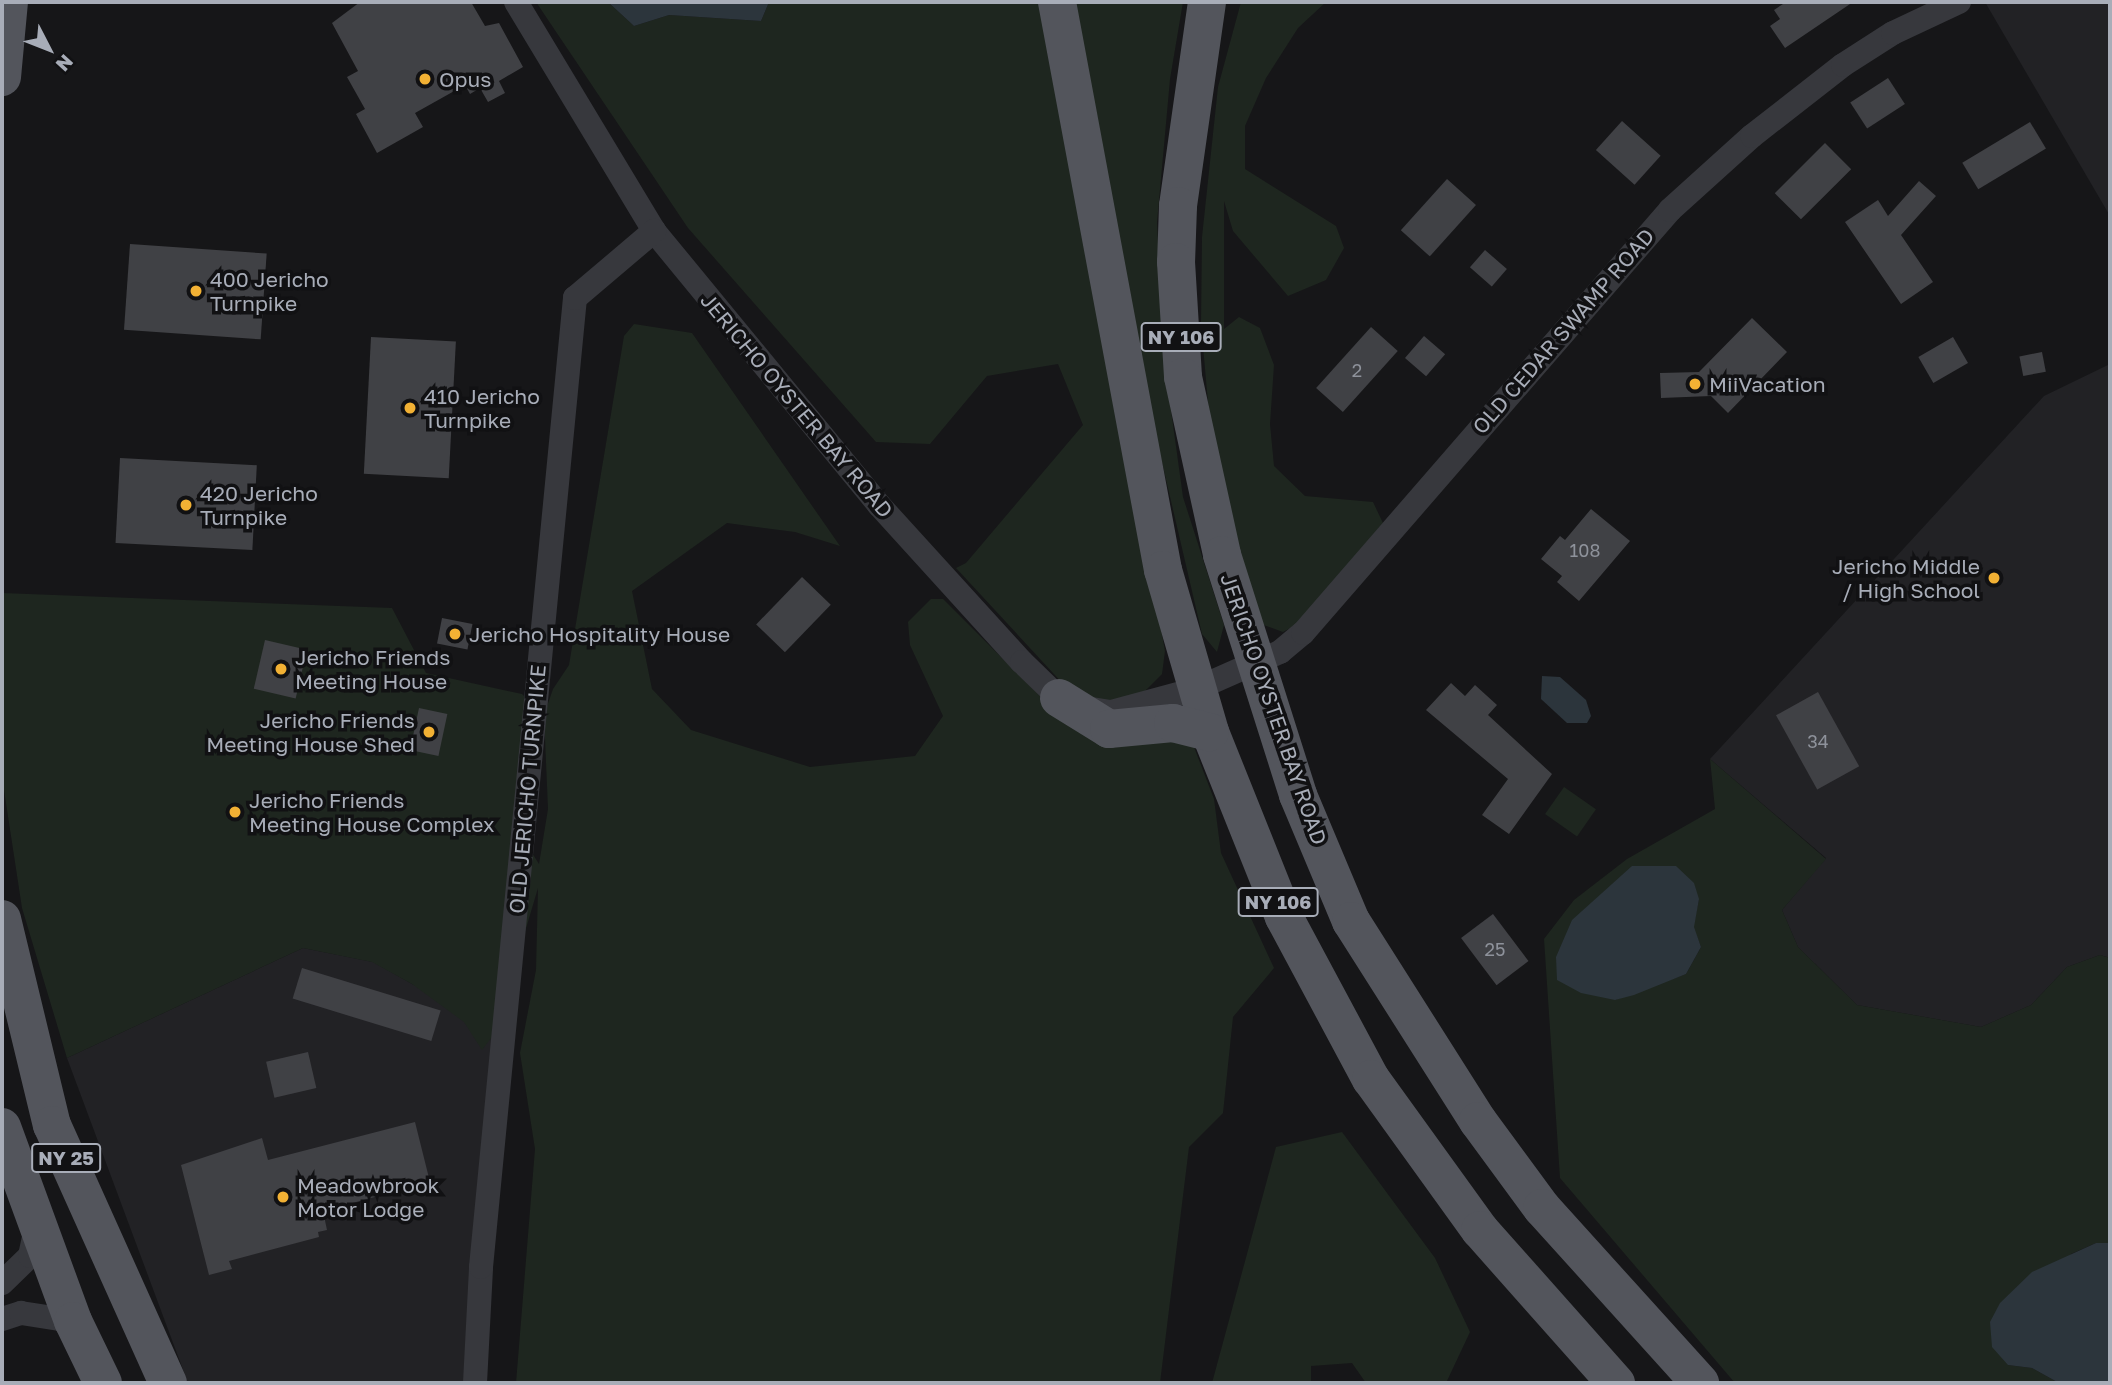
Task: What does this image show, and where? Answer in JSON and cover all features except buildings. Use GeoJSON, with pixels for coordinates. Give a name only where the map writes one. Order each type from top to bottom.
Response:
{"type":"FeatureCollection","features":[{"type":"Feature","properties":{"kind":"main road"},"geometry":{"type":"LineString","coordinates":[[2,76],[9,2]]}},
{"type":"Feature","properties":{"kind":"main road","name":"NY 106"},"geometry":{"type":"LineString","coordinates":[[1057,2],[1163,570],[1209,732],[1284,917],[1371,1079],[1480,1230],[1616,1383]]}},
{"type":"Feature","properties":{"kind":"main road","name":"JERICHO OYSTER BAY ROAD"},"geometry":{"type":"LineString","coordinates":[[1209,7],[1178,206],[1176,262],[1183,377],[1222,555],[1298,795],[1351,922],[1478,1121],[1542,1208],[1700,1383]]}},
{"type":"Feature","properties":{"kind":"main road"},"geometry":{"type":"LineString","coordinates":[[1059,698],[1109,729],[1173,723],[1209,732]]}},
{"type":"Feature","properties":{"kind":"main road","name":"NY 25"},"geometry":{"type":"LineString","coordinates":[[2,919],[52,1125],[168,1383]]}},
{"type":"Feature","properties":{"kind":"main road","name":"NY 25"},"geometry":{"type":"LineString","coordinates":[[2,1127],[36,1228],[73,1321],[103,1383]]}},
{"type":"Feature","properties":{"kind":"street","name":"JERICHO OYSTER BAY ROAD"},"geometry":{"type":"LineString","coordinates":[[516,2],[654,231],[879,505],[1021,662],[1059,698],[1079,707],[1111,712],[1196,689]]}},
{"type":"Feature","properties":{"kind":"street","name":"OLD CEDAR SWAMP ROAD"},"geometry":{"type":"LineString","coordinates":[[1196,689],[1256,665],[1280,652],[1303,633],[1670,210],[1752,136],[1843,65],[1894,33],[1959,2]]}},
{"type":"Feature","properties":{"kind":"street","name":"OLD JERICHO TURNPIKE"},"geometry":{"type":"LineString","coordinates":[[475,1383],[481,1267],[575,298],[654,231]]}},
{"type":"Feature","properties":{"kind":"street"},"geometry":{"type":"LineString","coordinates":[[2,1283],[30,1256],[36,1228]]}},
{"type":"Feature","properties":{"kind":"street"},"geometry":{"type":"LineString","coordinates":[[2,1319],[21,1313],[73,1321]]}},
{"type":"Feature","properties":{"kind":"shaded area"},"geometry":{"type":"Polygon","coordinates":[[[536,2],[608,2],[634,26],[669,15],[761,21],[769,2],[1041,2],[1081,181],[1165,651],[1162,674],[1142,694],[1114,703],[1086,698],[1065,686],[956,568],[966,563],[1083,425],[1058,364],[987,376],[930,444],[876,442],[688,228],[536,2]]]}},
{"type":"Feature","properties":{"kind":"shaded area"},"geometry":{"type":"Polygon","coordinates":[[[608,2],[769,2],[761,21],[669,15],[634,26],[608,2]]]}},
{"type":"Feature","properties":{"kind":"shaded area"},"geometry":{"type":"Polygon","coordinates":[[[1072,2],[1183,2],[1170,79],[1157,222],[1163,352],[1183,497],[1224,625],[1217,652],[1202,634],[1137,355],[1072,2]]]}},
{"type":"Feature","properties":{"kind":"shaded area"},"geometry":{"type":"Polygon","coordinates":[[[1241,2],[1326,2],[1298,28],[1266,78],[1245,126],[1245,169],[1336,226],[1344,248],[1326,280],[1288,296],[1233,231],[1224,201],[1224,329],[1239,317],[1260,328],[1274,365],[1270,424],[1274,466],[1305,496],[1373,502],[1383,523],[1296,625],[1283,632],[1258,623],[1212,447],[1201,324],[1202,237],[1218,87],[1241,2]]]}},
{"type":"Feature","properties":{"kind":"shaded area"},"geometry":{"type":"Polygon","coordinates":[[[1985,2],[2110,2],[2110,216],[1985,2]]]}},
{"type":"Feature","properties":{"kind":"shaded area"},"geometry":{"type":"Polygon","coordinates":[[[634,324],[692,333],[840,546],[795,532],[727,523],[632,591],[652,689],[691,730],[810,767],[915,756],[943,716],[910,645],[908,622],[931,599],[943,599],[1043,699],[1167,732],[1194,747],[1214,799],[1221,853],[1274,968],[1233,1017],[1223,1113],[1189,1147],[1160,1383],[516,1383],[535,1149],[520,1053],[536,970],[538,888],[495,1033],[482,1050],[464,1022],[412,984],[372,962],[303,948],[67,1058],[22,908],[4,790],[2,593],[392,608],[426,673],[522,694],[529,701],[529,848],[539,864],[548,809],[544,715],[553,689],[569,665],[624,336],[634,324]]]}},
{"type":"Feature","properties":{"kind":"shaded area","name":"Jericho Middle / High School"},"geometry":{"type":"Polygon","coordinates":[[[2110,364],[2110,958],[2100,955],[2067,967],[2031,1005],[1981,1027],[1857,1005],[1798,947],[1782,910],[1826,858],[1710,759],[2044,396],[2110,364]]]}},
{"type":"Feature","properties":{"kind":"shaded area"},"geometry":{"type":"Polygon","coordinates":[[[1542,676],[1560,677],[1586,700],[1591,716],[1587,723],[1567,723],[1541,699],[1542,676]]]}},
{"type":"Feature","properties":{"kind":"shaded area"},"geometry":{"type":"Polygon","coordinates":[[[1710,759],[1826,859],[1782,910],[1798,947],[1857,1005],[1981,1027],[2031,1005],[2067,967],[2100,955],[2110,958],[2110,1243],[2096,1243],[2071,1254],[2008,1365],[2032,1368],[2059,1383],[1735,1383],[1560,1178],[1544,939],[1574,900],[1627,859],[1715,809],[1710,759]],[[1699,899],[1615,1000],[1686,974],[1701,947],[1693,927],[1699,899]]]}},
{"type":"Feature","properties":{"kind":"shaded area"},"geometry":{"type":"Polygon","coordinates":[[[1564,787],[1596,809],[1577,836],[1545,814],[1564,787]]]}},
{"type":"Feature","properties":{"kind":"shaded area"},"geometry":{"type":"Polygon","coordinates":[[[1632,866],[1676,866],[1694,883],[1699,899],[1694,927],[1701,947],[1686,974],[1634,995],[1615,1000],[1581,993],[1557,980],[1556,957],[1572,920],[1632,866]]]}},
{"type":"Feature","properties":{"kind":"shaded area"},"geometry":{"type":"Polygon","coordinates":[[[303,948],[373,962],[455,1008],[502,1015],[473,1383],[188,1383],[67,1058],[303,948]]]}},
{"type":"Feature","properties":{"kind":"shaded area"},"geometry":{"type":"Polygon","coordinates":[[[1342,1132],[1435,1258],[1470,1332],[1446,1383],[1366,1383],[1352,1363],[1311,1366],[1311,1383],[1212,1383],[1276,1147],[1342,1132]]]}},
{"type":"Feature","properties":{"kind":"shaded area"},"geometry":{"type":"Polygon","coordinates":[[[2096,1243],[2110,1243],[2110,1383],[2059,1383],[2032,1368],[2008,1365],[1992,1347],[1990,1322],[2000,1303],[2032,1272],[2096,1243]]]}},
{"type":"Feature","properties":{"kind":"place","name":"Opus"},"geometry":{"type":"Point","coordinates":[425,79]}},
{"type":"Feature","properties":{"kind":"place","name":"400 Jericho Turnpike"},"geometry":{"type":"Point","coordinates":[196,291]}},
{"type":"Feature","properties":{"kind":"place","name":"MiiVacation"},"geometry":{"type":"Point","coordinates":[1695,384]}},
{"type":"Feature","properties":{"kind":"place","name":"410 Jericho Turnpike"},"geometry":{"type":"Point","coordinates":[410,408]}},
{"type":"Feature","properties":{"kind":"place","name":"420 Jericho Turnpike"},"geometry":{"type":"Point","coordinates":[186,505]}},
{"type":"Feature","properties":{"kind":"place","name":"Jericho Middle / High School"},"geometry":{"type":"Point","coordinates":[1994,578]}},
{"type":"Feature","properties":{"kind":"place","name":"Jericho Hospitality House"},"geometry":{"type":"Point","coordinates":[455,634]}},
{"type":"Feature","properties":{"kind":"place","name":"Jericho Friends Meeting House"},"geometry":{"type":"Point","coordinates":[281,669]}},
{"type":"Feature","properties":{"kind":"place","name":"Jericho Friends Meeting House Shed"},"geometry":{"type":"Point","coordinates":[429,732]}},
{"type":"Feature","properties":{"kind":"place","name":"Jericho Friends Meeting House Complex"},"geometry":{"type":"Point","coordinates":[235,812]}},
{"type":"Feature","properties":{"kind":"place","name":"Meadowbrook Motor Lodge"},"geometry":{"type":"Point","coordinates":[283,1197]}}]}
